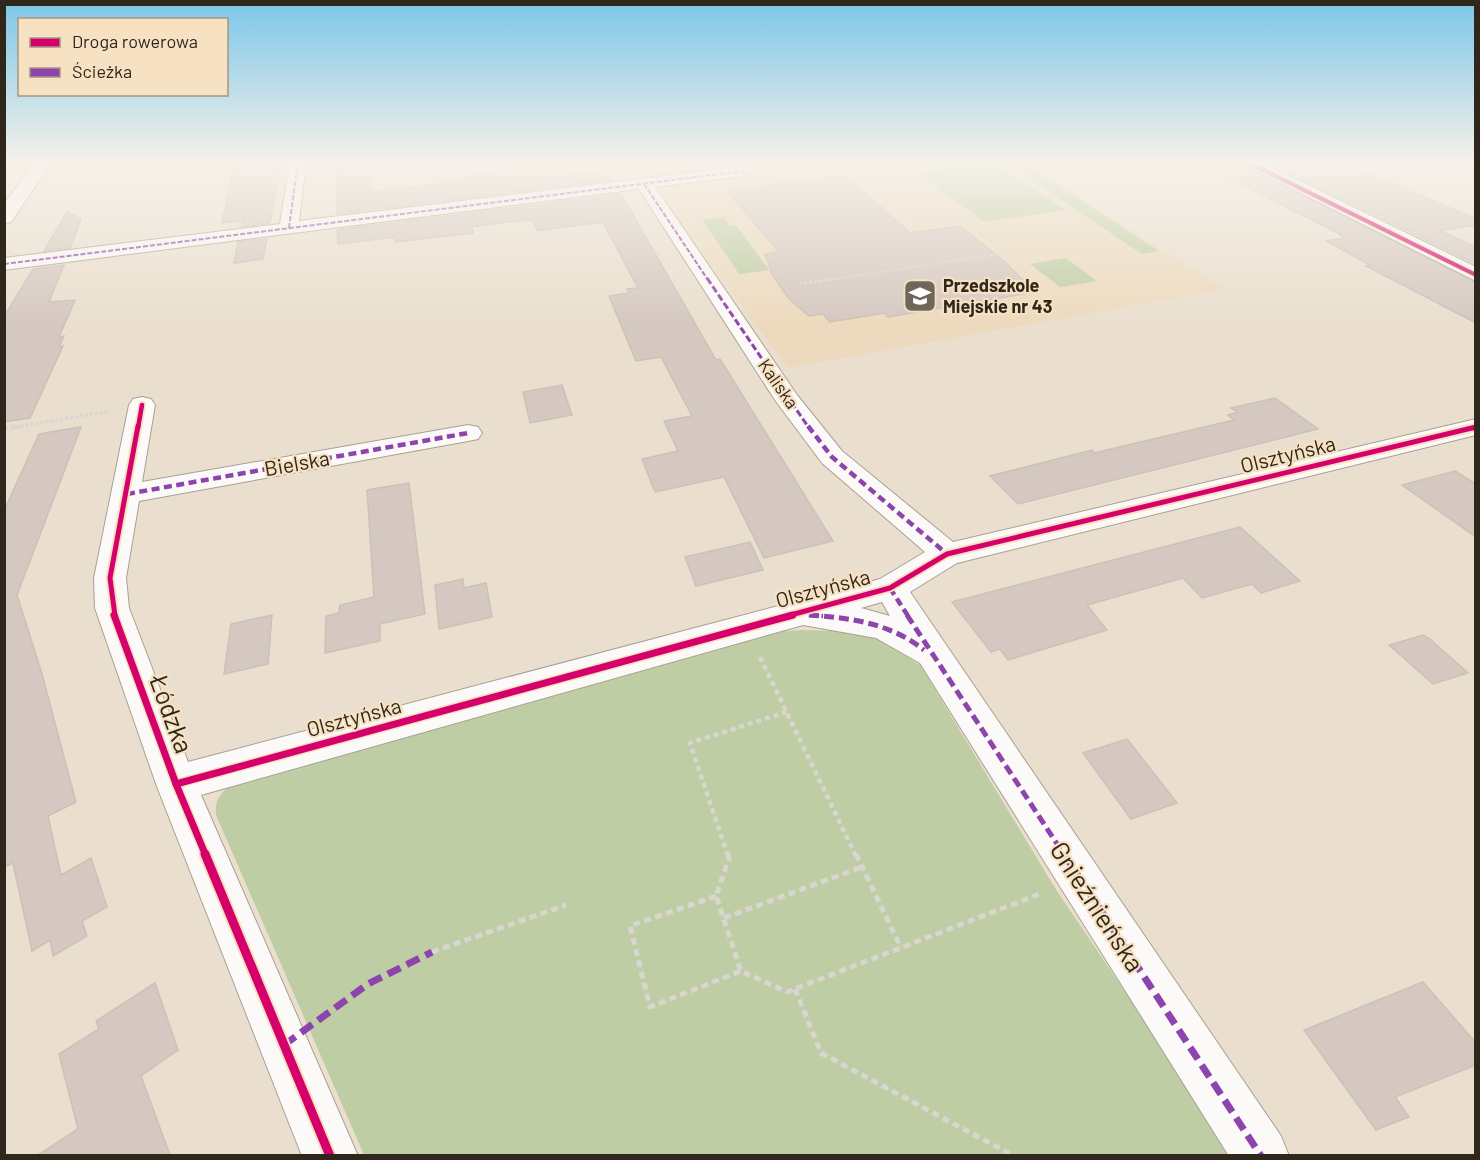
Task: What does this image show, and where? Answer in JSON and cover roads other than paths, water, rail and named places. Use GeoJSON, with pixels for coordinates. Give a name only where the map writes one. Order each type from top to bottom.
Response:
{"type":"FeatureCollection","features":[{"type":"Feature","properties":{"kind":"street"},"geometry":{"type":"LineString","coordinates":[[289,228],[291,216]]}},
{"type":"Feature","properties":{"kind":"street"},"geometry":{"type":"LineString","coordinates":[[4,264],[385,216]]}},
{"type":"Feature","properties":{"kind":"street","name":"Kaliska"},"geometry":{"type":"LineString","coordinates":[[665,216],[788,400],[832,458],[947,554]]}},
{"type":"Feature","properties":{"kind":"street"},"geometry":{"type":"LineString","coordinates":[[1357,216],[1476,275]]}},
{"type":"Feature","properties":{"kind":"street","name":"Łódzka"},"geometry":{"type":"LineString","coordinates":[[142,405],[110,578],[112,608],[176,784],[330,1155]]}},
{"type":"Feature","properties":{"kind":"street","name":"Olsztyńska"},"geometry":{"type":"LineString","coordinates":[[176,784],[890,588],[947,554],[1476,427]]}},
{"type":"Feature","properties":{"kind":"street","name":"Bielska"},"geometry":{"type":"LineString","coordinates":[[127,494],[468,433]]}},
{"type":"Feature","properties":{"kind":"street","name":"Gnieźnieńska"},"geometry":{"type":"LineString","coordinates":[[890,588],[934,660],[1261,1155]]}},
{"type":"Feature","properties":{"kind":"street","name":"Gnieźnieńska"},"geometry":{"type":"LineString","coordinates":[[797,613],[841,618],[894,631],[922,647],[934,660]]}},
{"type":"Feature","properties":{"kind":"place","name":"Przedszkole Miejskie nr 43"},"geometry":{"type":"Point","coordinates":[920,296]}}]}
